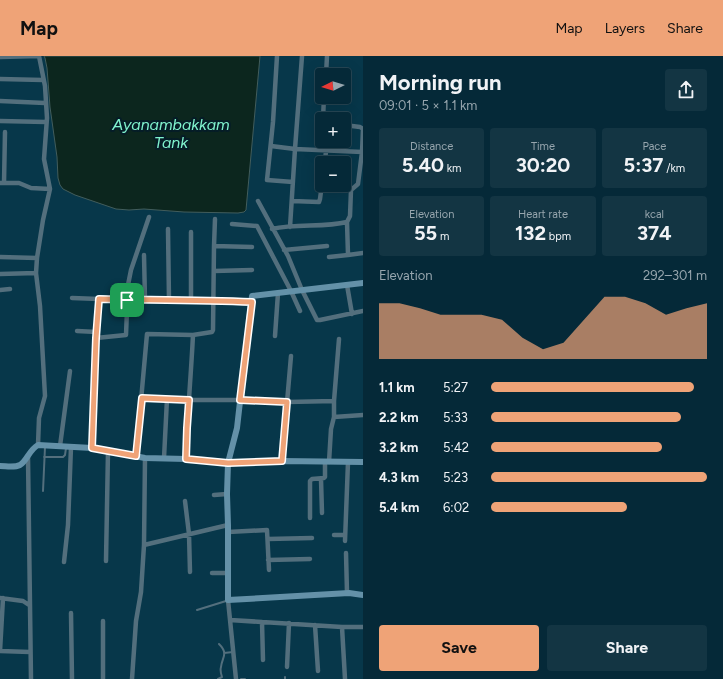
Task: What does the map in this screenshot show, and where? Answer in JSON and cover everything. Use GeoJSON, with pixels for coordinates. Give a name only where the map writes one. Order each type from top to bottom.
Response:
{"type":"FeatureCollection","features":[{"type":"Feature","properties":{"kind":"main road"},"geometry":{"type":"LineString","coordinates":[[363,283],[252,296],[237,428],[228,463],[226,494],[228,528],[228,600],[347,593],[363,595]]}},
{"type":"Feature","properties":{"kind":"main road"},"geometry":{"type":"LineString","coordinates":[[0,466],[20,465],[31,450],[38,445],[92,448],[145,458],[186,459],[228,463],[282,461],[363,462]]}},
{"type":"Feature","properties":{"kind":"street"},"geometry":{"type":"LineString","coordinates":[[0,57],[39,56],[45,86],[46,122],[44,159],[50,189],[43,220],[36,273],[40,306],[45,396],[39,418],[38,445]]}},
{"type":"Feature","properties":{"kind":"street"},"geometry":{"type":"LineString","coordinates":[[277,56],[273,122],[267,180],[293,182]]}},
{"type":"Feature","properties":{"kind":"street"},"geometry":{"type":"LineString","coordinates":[[290,227],[302,56]]}},
{"type":"Feature","properties":{"kind":"street"},"geometry":{"type":"LineString","coordinates":[[326,68],[327,56]]}},
{"type":"Feature","properties":{"kind":"street"},"geometry":{"type":"LineString","coordinates":[[0,79],[43,80]]}},
{"type":"Feature","properties":{"kind":"street"},"geometry":{"type":"LineString","coordinates":[[0,101],[45,103]]}},
{"type":"Feature","properties":{"kind":"street"},"geometry":{"type":"LineString","coordinates":[[0,121],[46,122]]}},
{"type":"Feature","properties":{"kind":"street"},"geometry":{"type":"LineString","coordinates":[[348,255],[347,222],[350,219],[350,192],[358,184],[363,129],[351,126]]}},
{"type":"Feature","properties":{"kind":"street"},"geometry":{"type":"LineString","coordinates":[[5,132],[2,183],[19,183],[31,188],[50,189]]}},
{"type":"Feature","properties":{"kind":"street"},"geometry":{"type":"LineString","coordinates":[[270,146],[362,152]]}},
{"type":"Feature","properties":{"kind":"street"},"geometry":{"type":"LineString","coordinates":[[326,150],[326,156]]}},
{"type":"Feature","properties":{"kind":"street"},"geometry":{"type":"LineString","coordinates":[[292,201],[319,202],[321,192]]}},
{"type":"Feature","properties":{"kind":"street"},"geometry":{"type":"LineString","coordinates":[[258,201],[284,250],[317,320],[363,312]]}},
{"type":"Feature","properties":{"kind":"street"},"geometry":{"type":"LineString","coordinates":[[96,338],[126,335],[128,285],[149,217]]}},
{"type":"Feature","properties":{"kind":"street"},"geometry":{"type":"LineString","coordinates":[[136,456],[147,334],[193,335],[212,331],[215,219]]}},
{"type":"Feature","properties":{"kind":"street"},"geometry":{"type":"LineString","coordinates":[[272,229],[279,227],[339,224],[347,222]]}},
{"type":"Feature","properties":{"kind":"street"},"geometry":{"type":"LineString","coordinates":[[232,224],[257,226],[291,291],[300,312]]}},
{"type":"Feature","properties":{"kind":"street"},"geometry":{"type":"LineString","coordinates":[[168,229],[170,300]]}},
{"type":"Feature","properties":{"kind":"street"},"geometry":{"type":"LineString","coordinates":[[191,232],[191,300]]}},
{"type":"Feature","properties":{"kind":"street"},"geometry":{"type":"LineString","coordinates":[[214,246],[252,247]]}},
{"type":"Feature","properties":{"kind":"street"},"geometry":{"type":"LineString","coordinates":[[284,250],[327,246]]}},
{"type":"Feature","properties":{"kind":"street"},"geometry":{"type":"LineString","coordinates":[[329,257],[363,253]]}},
{"type":"Feature","properties":{"kind":"street"},"geometry":{"type":"LineString","coordinates":[[144,255],[145,300]]}},
{"type":"Feature","properties":{"kind":"street"},"geometry":{"type":"LineString","coordinates":[[0,257],[37,258]]}},
{"type":"Feature","properties":{"kind":"street"},"geometry":{"type":"LineString","coordinates":[[214,271],[252,270]]}},
{"type":"Feature","properties":{"kind":"street"},"geometry":{"type":"LineString","coordinates":[[0,274],[36,273]]}},
{"type":"Feature","properties":{"kind":"street"},"geometry":{"type":"LineString","coordinates":[[347,285],[352,314]]}},
{"type":"Feature","properties":{"kind":"street"},"geometry":{"type":"LineString","coordinates":[[0,290],[10,289]]}},
{"type":"Feature","properties":{"kind":"street"},"geometry":{"type":"LineString","coordinates":[[275,336],[278,293]]}},
{"type":"Feature","properties":{"kind":"street"},"geometry":{"type":"LineString","coordinates":[[72,298],[252,302]]}},
{"type":"Feature","properties":{"kind":"street"},"geometry":{"type":"LineString","coordinates":[[92,448],[99,299]]}},
{"type":"Feature","properties":{"kind":"street"},"geometry":{"type":"LineString","coordinates":[[77,331],[97,332]]}},
{"type":"Feature","properties":{"kind":"street"},"geometry":{"type":"LineString","coordinates":[[186,459],[193,335]]}},
{"type":"Feature","properties":{"kind":"street"},"geometry":{"type":"LineString","coordinates":[[310,518],[310,481],[312,479],[322,479],[325,477],[334,417],[339,339]]}},
{"type":"Feature","properties":{"kind":"street"},"geometry":{"type":"LineString","coordinates":[[282,461],[291,356]]}},
{"type":"Feature","properties":{"kind":"street"},"geometry":{"type":"LineString","coordinates":[[64,562],[68,525],[66,447],[70,371]]}},
{"type":"Feature","properties":{"kind":"street"},"geometry":{"type":"LineString","coordinates":[[142,398],[287,402],[334,401]]}},
{"type":"Feature","properties":{"kind":"street"},"geometry":{"type":"LineString","coordinates":[[164,458],[167,399]]}},
{"type":"Feature","properties":{"kind":"street"},"geometry":{"type":"LineString","coordinates":[[334,417],[363,415]]}},
{"type":"Feature","properties":{"kind":"street"},"geometry":{"type":"LineString","coordinates":[[106,561],[108,451]]}},
{"type":"Feature","properties":{"kind":"street"},"geometry":{"type":"LineString","coordinates":[[28,455],[31,679]]}},
{"type":"Feature","properties":{"kind":"street"},"geometry":{"type":"LineString","coordinates":[[132,679],[136,621],[141,592],[144,545],[145,458]]}},
{"type":"Feature","properties":{"kind":"street"},"geometry":{"type":"LineString","coordinates":[[345,541],[348,462]]}},
{"type":"Feature","properties":{"kind":"street"},"geometry":{"type":"LineString","coordinates":[[321,479],[322,513]]}},
{"type":"Feature","properties":{"kind":"street"},"geometry":{"type":"LineString","coordinates":[[214,495],[226,494]]}},
{"type":"Feature","properties":{"kind":"street"},"geometry":{"type":"LineString","coordinates":[[185,501],[189,534],[190,572]]}},
{"type":"Feature","properties":{"kind":"street"},"geometry":{"type":"LineString","coordinates":[[144,545],[189,534],[228,528],[266,530],[268,532],[269,570]]}},
{"type":"Feature","properties":{"kind":"street"},"geometry":{"type":"LineString","coordinates":[[334,535],[345,535]]}},
{"type":"Feature","properties":{"kind":"street"},"geometry":{"type":"LineString","coordinates":[[268,539],[312,538]]}},
{"type":"Feature","properties":{"kind":"street"},"geometry":{"type":"LineString","coordinates":[[346,553],[347,593]]}},
{"type":"Feature","properties":{"kind":"street"},"geometry":{"type":"LineString","coordinates":[[268,560],[310,559]]}},
{"type":"Feature","properties":{"kind":"street"},"geometry":{"type":"LineString","coordinates":[[212,573],[228,573]]}},
{"type":"Feature","properties":{"kind":"street"},"geometry":{"type":"LineString","coordinates":[[29,605],[23,601],[2,598],[0,651],[30,652]]}},
{"type":"Feature","properties":{"kind":"street"},"geometry":{"type":"LineString","coordinates":[[228,600],[236,679]]}},
{"type":"Feature","properties":{"kind":"street"},"geometry":{"type":"LineString","coordinates":[[71,613],[72,679]]}},
{"type":"Feature","properties":{"kind":"street"},"geometry":{"type":"LineString","coordinates":[[230,620],[363,627]]}},
{"type":"Feature","properties":{"kind":"street"},"geometry":{"type":"LineString","coordinates":[[103,621],[103,679]]}},
{"type":"Feature","properties":{"kind":"street"},"geometry":{"type":"LineString","coordinates":[[262,622],[263,660]]}},
{"type":"Feature","properties":{"kind":"street"},"geometry":{"type":"LineString","coordinates":[[287,667],[289,623]]}},
{"type":"Feature","properties":{"kind":"street"},"geometry":{"type":"LineString","coordinates":[[315,625],[318,671]]}},
{"type":"Feature","properties":{"kind":"street"},"geometry":{"type":"LineString","coordinates":[[342,627],[345,679]]}},
{"type":"Feature","properties":{"kind":"lane"},"geometry":{"type":"LineString","coordinates":[[43,490],[45,445]]}},
{"type":"Feature","properties":{"kind":"lane"},"geometry":{"type":"LineString","coordinates":[[44,457],[64,456],[66,447]]}},
{"type":"Feature","properties":{"kind":"lane"},"geometry":{"type":"LineString","coordinates":[[197,610],[228,600]]}},
{"type":"Feature","properties":{"kind":"lane"},"geometry":{"type":"LineString","coordinates":[[218,679],[222,677],[221,666],[224,653],[223,648],[219,644]]}},
{"type":"Feature","properties":{"kind":"lane"},"geometry":{"type":"LineString","coordinates":[[224,653],[233,652]]}},
{"type":"Feature","properties":{"kind":"water","name":"Ayanambakkam Tank"},"geometry":{"type":"Polygon","coordinates":[[[44,56],[260,56],[246,210],[238,213],[116,209],[75,195],[63,189],[58,178],[47,68],[44,56]]]}},
{"type":"Feature","properties":{"kind":"route"},"geometry":{"type":"LineString","coordinates":[[99,299],[127,300],[252,302],[240,400],[287,402],[282,461],[228,463],[186,459],[189,400],[142,398],[136,456],[92,448],[99,299]]}}]}
